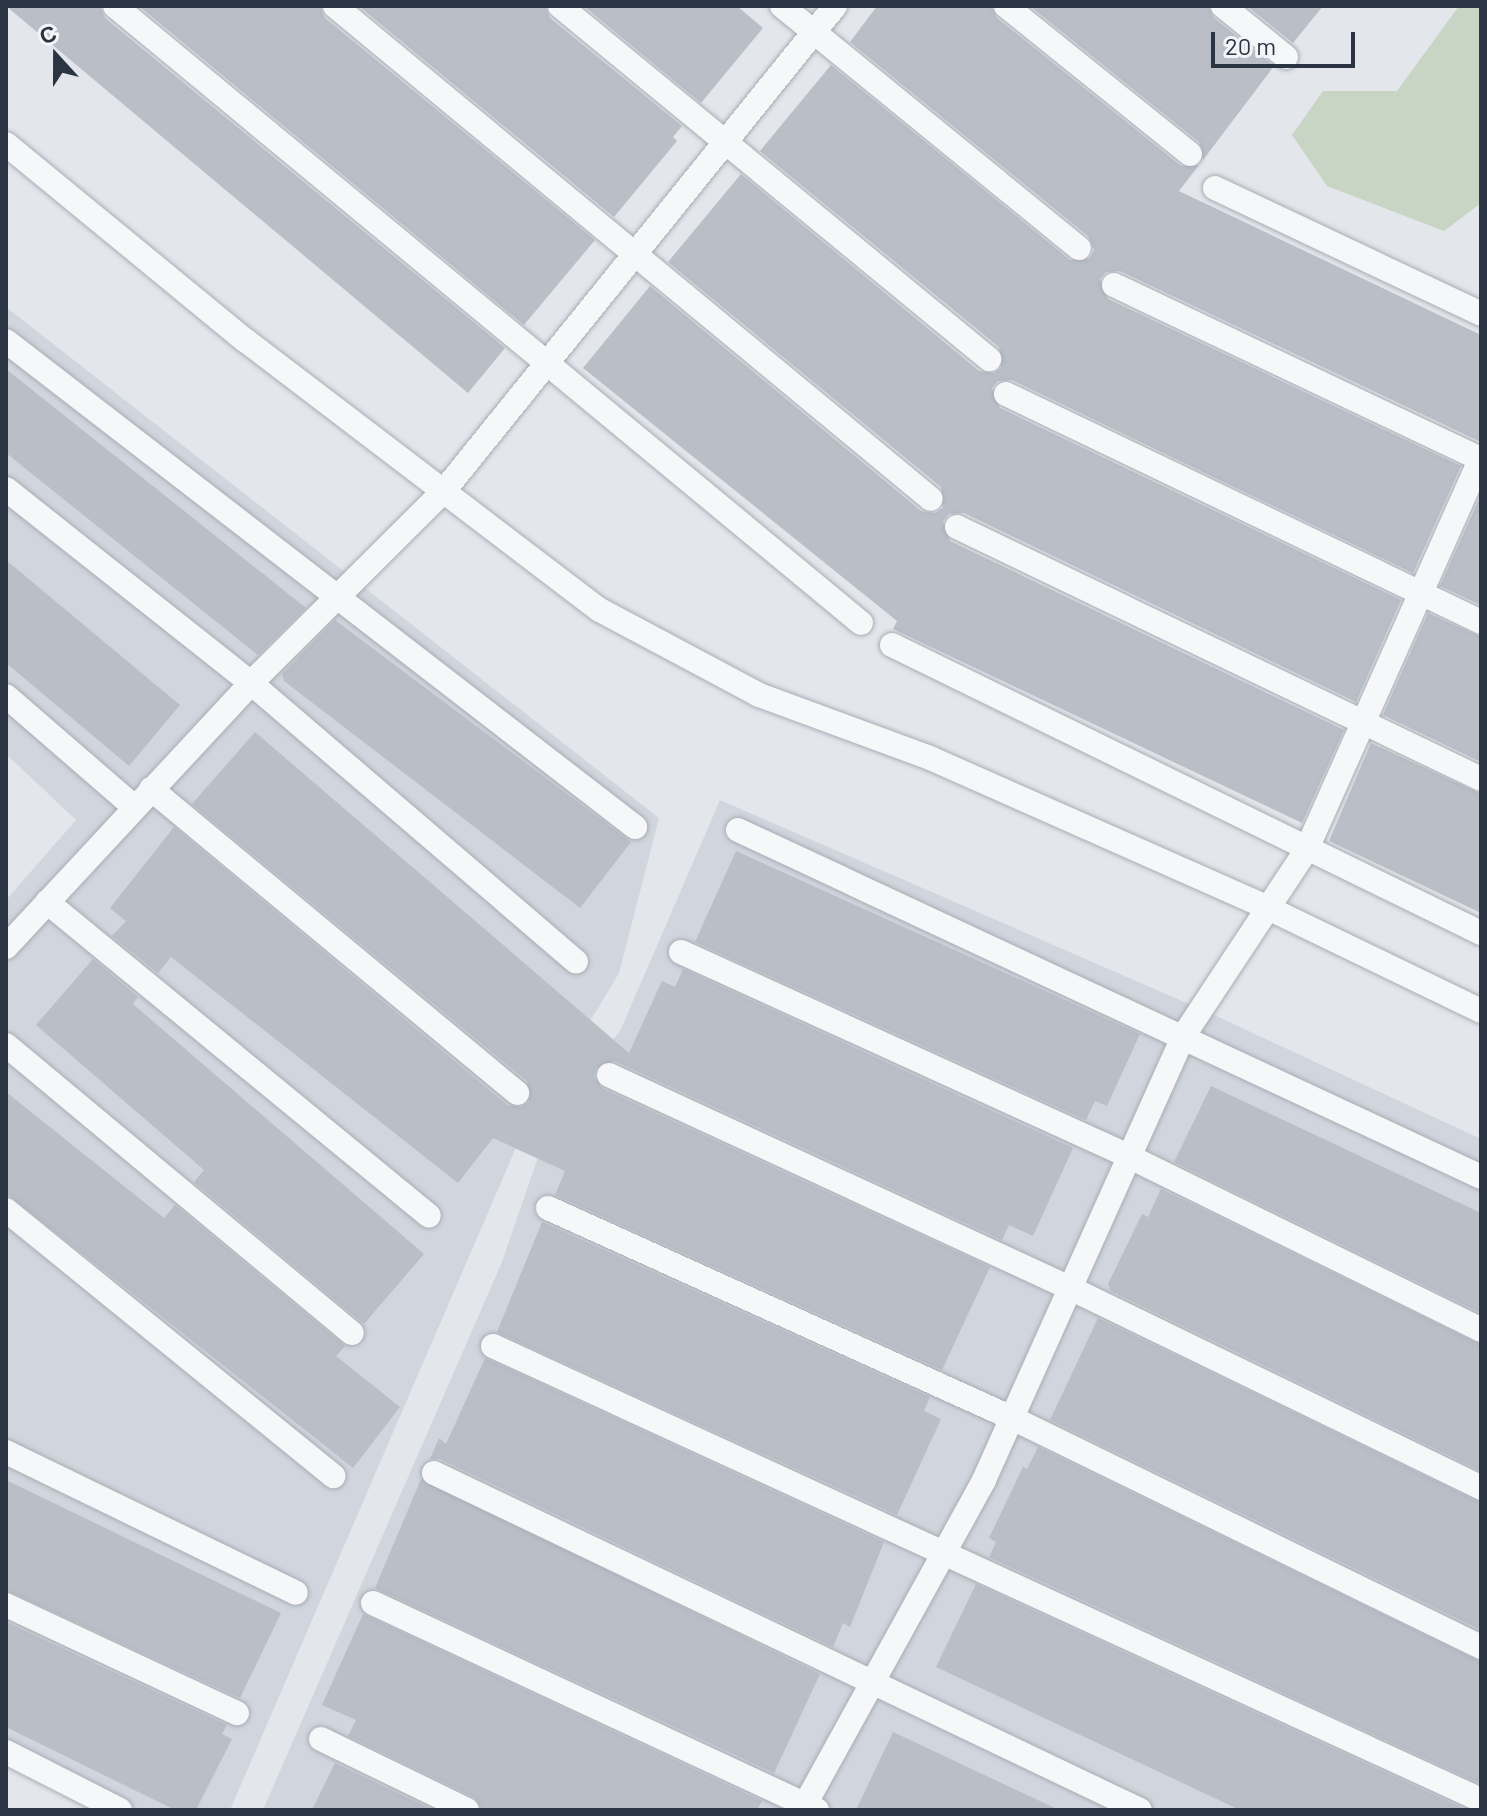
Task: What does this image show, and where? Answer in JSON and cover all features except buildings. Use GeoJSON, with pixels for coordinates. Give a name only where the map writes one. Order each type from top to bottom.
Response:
{"type":"FeatureCollection","features":[{"type":"Feature","properties":{"kind":"lane"},"geometry":{"type":"LineString","coordinates":[[115,6],[861,623]]}},
{"type":"Feature","properties":{"kind":"lane"},"geometry":{"type":"LineString","coordinates":[[335,6],[931,499]]}},
{"type":"Feature","properties":{"kind":"lane"},"geometry":{"type":"LineString","coordinates":[[560,6],[989,359]]}},
{"type":"Feature","properties":{"kind":"lane"},"geometry":{"type":"LineString","coordinates":[[782,6],[1079,248]]}},
{"type":"Feature","properties":{"kind":"lane"},"geometry":{"type":"LineString","coordinates":[[6,947],[251,683],[443,492],[835,6]]}},
{"type":"Feature","properties":{"kind":"lane"},"geometry":{"type":"LineString","coordinates":[[1006,6],[1190,154]]}},
{"type":"Feature","properties":{"kind":"lane"},"geometry":{"type":"LineString","coordinates":[[1223,6],[1286,57]]}},
{"type":"Feature","properties":{"kind":"lane"},"geometry":{"type":"LineString","coordinates":[[6,144],[443,492],[600,610],[759,695],[930,758],[1270,909],[1481,1011]]}},
{"type":"Feature","properties":{"kind":"lane"},"geometry":{"type":"LineString","coordinates":[[1215,188],[1481,314]]}},
{"type":"Feature","properties":{"kind":"lane"},"geometry":{"type":"LineString","coordinates":[[373,1603],[808,1808],[1012,1418],[1184,1035],[1306,851],[1365,724],[1418,591],[1481,458],[1114,285]]}},
{"type":"Feature","properties":{"kind":"lane"},"geometry":{"type":"LineString","coordinates":[[6,341],[334,599],[635,827]]}},
{"type":"Feature","properties":{"kind":"lane"},"geometry":{"type":"LineString","coordinates":[[1006,394],[1481,622]]}},
{"type":"Feature","properties":{"kind":"lane"},"geometry":{"type":"LineString","coordinates":[[6,489],[251,683],[576,962]]}},
{"type":"Feature","properties":{"kind":"lane"},"geometry":{"type":"LineString","coordinates":[[957,527],[1481,779]]}},
{"type":"Feature","properties":{"kind":"lane"},"geometry":{"type":"LineString","coordinates":[[892,645],[1306,851],[1481,933]]}},
{"type":"Feature","properties":{"kind":"lane"},"geometry":{"type":"LineString","coordinates":[[6,696],[134,807]]}},
{"type":"Feature","properties":{"kind":"lane"},"geometry":{"type":"LineString","coordinates":[[151,789],[517,1093]]}},
{"type":"Feature","properties":{"kind":"lane"},"geometry":{"type":"LineString","coordinates":[[738,830],[1184,1035],[1481,1177]]}},
{"type":"Feature","properties":{"kind":"lane"},"geometry":{"type":"LineString","coordinates":[[47,902],[429,1216]]}},
{"type":"Feature","properties":{"kind":"lane"},"geometry":{"type":"LineString","coordinates":[[681,952],[1130,1157],[1481,1330]]}},
{"type":"Feature","properties":{"kind":"lane"},"geometry":{"type":"LineString","coordinates":[[6,1045],[352,1333]]}},
{"type":"Feature","properties":{"kind":"lane"},"geometry":{"type":"LineString","coordinates":[[609,1075],[1070,1288],[1481,1488]]}},
{"type":"Feature","properties":{"kind":"lane"},"geometry":{"type":"LineString","coordinates":[[548,1208],[1012,1418],[1481,1647]]}},
{"type":"Feature","properties":{"kind":"lane"},"geometry":{"type":"LineString","coordinates":[[6,1210],[333,1476]]}},
{"type":"Feature","properties":{"kind":"lane"},"geometry":{"type":"LineString","coordinates":[[493,1346],[945,1551],[1481,1800]]}},
{"type":"Feature","properties":{"kind":"lane"},"geometry":{"type":"LineString","coordinates":[[6,1452],[296,1593]]}},
{"type":"Feature","properties":{"kind":"lane"},"geometry":{"type":"LineString","coordinates":[[434,1473],[874,1680],[1140,1810]]}},
{"type":"Feature","properties":{"kind":"lane"},"geometry":{"type":"LineString","coordinates":[[6,1605],[237,1713]]}},
{"type":"Feature","properties":{"kind":"lane"},"geometry":{"type":"LineString","coordinates":[[321,1739],[467,1810]]}},
{"type":"Feature","properties":{"kind":"lane"},"geometry":{"type":"LineString","coordinates":[[6,1752],[120,1810]]}},
{"type":"Feature","properties":{"kind":"shaded area"},"geometry":{"type":"Polygon","coordinates":[[[6,307],[659,818],[619,973],[521,1136],[230,1810],[93,1810],[6,1763],[6,900],[76,820],[6,754],[6,307]]]}},
{"type":"Feature","properties":{"kind":"shaded area"},"geometry":{"type":"Polygon","coordinates":[[[720,800],[1212,1014],[1481,1139],[1481,1810],[263,1810],[502,1262],[546,1134],[621,1029],[720,800]]]}},
{"type":"Feature","properties":{"kind":"green space"},"geometry":{"type":"Polygon","coordinates":[[[1459,6],[1481,6],[1481,203],[1444,231],[1327,186],[1292,135],[1323,91],[1397,91],[1459,6]]]}}]}
